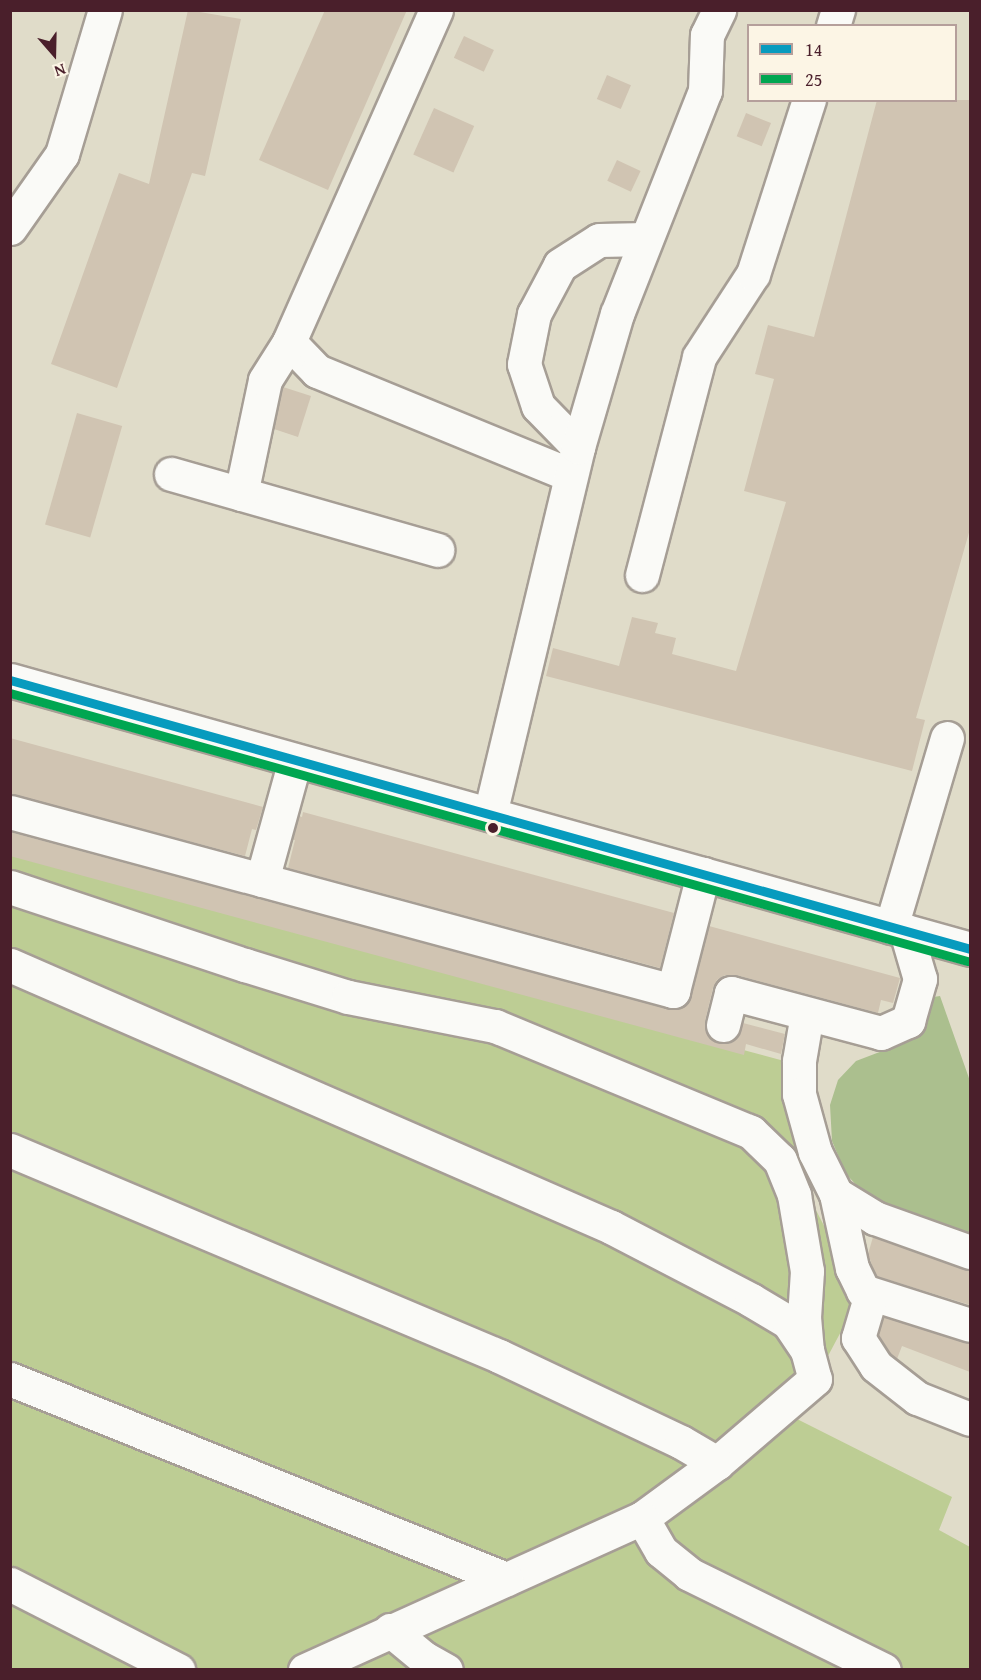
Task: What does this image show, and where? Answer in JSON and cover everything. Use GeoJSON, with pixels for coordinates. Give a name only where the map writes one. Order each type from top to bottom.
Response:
{"type":"FeatureCollection","features":[{"type":"Feature","properties":{"kind":"street"},"geometry":{"type":"LineString","coordinates":[[10,228],[62,154],[105,10]]}},
{"type":"Feature","properties":{"kind":"street"},"geometry":{"type":"LineString","coordinates":[[241,494],[265,380],[290,342],[436,10]]}},
{"type":"Feature","properties":{"kind":"street"},"geometry":{"type":"LineString","coordinates":[[490,814],[574,461],[617,314],[705,91],[707,35],[719,10]]}},
{"type":"Feature","properties":{"kind":"street"},"geometry":{"type":"LineString","coordinates":[[642,575],[699,357],[753,274],[808,102]]}},
{"type":"Feature","properties":{"kind":"street"},"geometry":{"type":"LineString","coordinates":[[574,461],[538,406],[524,364],[534,314],[560,265],[599,240],[646,239]]}},
{"type":"Feature","properties":{"kind":"street"},"geometry":{"type":"LineString","coordinates":[[290,342],[317,371],[574,461]]}},
{"type":"Feature","properties":{"kind":"street"},"geometry":{"type":"LineString","coordinates":[[171,474],[437,550]]}},
{"type":"Feature","properties":{"kind":"street"},"geometry":{"type":"LineString","coordinates":[[10,680],[970,949]]}},
{"type":"Feature","properties":{"kind":"street"},"geometry":{"type":"LineString","coordinates":[[723,1024],[730,993],[881,1033],[908,1021],[920,979],[898,929],[947,738]]}},
{"type":"Feature","properties":{"kind":"street"},"geometry":{"type":"LineString","coordinates":[[262,880],[295,760]]}},
{"type":"Feature","properties":{"kind":"street"},"geometry":{"type":"LineString","coordinates":[[10,812],[673,992],[703,874]]}},
{"type":"Feature","properties":{"kind":"street"},"geometry":{"type":"LineString","coordinates":[[10,887],[245,966],[348,997],[495,1026],[751,1132],[780,1160],[794,1195],[807,1271],[804,1317],[807,1350],[815,1379],[717,1463],[642,1518],[305,1670]]}},
{"type":"Feature","properties":{"kind":"street"},"geometry":{"type":"LineString","coordinates":[[10,965],[611,1227],[751,1300],[788,1322],[807,1350]]}},
{"type":"Feature","properties":{"kind":"street"},"geometry":{"type":"LineString","coordinates":[[807,1014],[799,1061],[800,1094],[815,1152],[836,1194],[852,1268],[863,1291],[970,1325]]}},
{"type":"Feature","properties":{"kind":"street"},"geometry":{"type":"LineString","coordinates":[[10,1150],[499,1356],[681,1442],[717,1463]]}},
{"type":"Feature","properties":{"kind":"street"},"geometry":{"type":"LineString","coordinates":[[836,1194],[874,1218],[970,1252]]}},
{"type":"Feature","properties":{"kind":"street"},"geometry":{"type":"LineString","coordinates":[[871,1294],[858,1338],[876,1366],[917,1398],[970,1419]]}},
{"type":"Feature","properties":{"kind":"street"},"geometry":{"type":"LineString","coordinates":[[10,1378],[506,1579]]}},
{"type":"Feature","properties":{"kind":"street"},"geometry":{"type":"LineString","coordinates":[[642,1518],[662,1551],[689,1574],[884,1670]]}},
{"type":"Feature","properties":{"kind":"street"},"geometry":{"type":"LineString","coordinates":[[10,1584],[178,1670]]}},
{"type":"Feature","properties":{"kind":"street"},"geometry":{"type":"LineString","coordinates":[[390,1630],[424,1658],[446,1670]]}},
{"type":"Feature","properties":{"kind":"green space"},"geometry":{"type":"Polygon","coordinates":[[[10,854],[788,1062],[798,1175],[864,1304],[845,1324],[795,1418],[952,1497],[939,1530],[970,1547],[970,1669],[11,1669],[10,854]]]}},
{"type":"Feature","properties":{"kind":"green space"},"geometry":{"type":"Polygon","coordinates":[[[940,996],[970,1081],[970,1241],[874,1204],[846,1174],[832,1141],[830,1105],[838,1080],[856,1061],[898,1045],[920,1033],[927,998],[940,996]]]}},
{"type":"Feature","properties":{"kind":"building"},"geometry":{"type":"Polygon","coordinates":[[[188,10],[241,19],[205,176],[192,173],[117,388],[51,364],[119,173],[149,184],[188,10]]]}},
{"type":"Feature","properties":{"kind":"building"},"geometry":{"type":"Polygon","coordinates":[[[325,10],[407,10],[328,190],[259,160],[325,10]]]}},
{"type":"Feature","properties":{"kind":"building"},"geometry":{"type":"Polygon","coordinates":[[[464,36],[494,50],[484,72],[454,58],[464,36]]]}},
{"type":"Feature","properties":{"kind":"building"},"geometry":{"type":"Polygon","coordinates":[[[607,75],[631,85],[621,109],[597,99],[607,75]]]}},
{"type":"Feature","properties":{"kind":"building"},"geometry":{"type":"Polygon","coordinates":[[[970,100],[970,529],[916,718],[925,720],[912,771],[546,676],[553,648],[619,666],[632,617],[658,623],[655,633],[676,638],[672,654],[736,671],[786,502],[744,491],[774,379],[755,374],[768,325],[814,337],[876,102],[970,100]]]}},
{"type":"Feature","properties":{"kind":"building"},"geometry":{"type":"Polygon","coordinates":[[[434,108],[474,126],[453,172],[413,155],[434,108]]]}},
{"type":"Feature","properties":{"kind":"building"},"geometry":{"type":"Polygon","coordinates":[[[746,113],[771,123],[762,146],[737,136],[746,113]]]}},
{"type":"Feature","properties":{"kind":"building"},"geometry":{"type":"Polygon","coordinates":[[[617,160],[641,171],[631,192],[607,181],[617,160]]]}},
{"type":"Feature","properties":{"kind":"building"},"geometry":{"type":"Polygon","coordinates":[[[283,387],[311,396],[298,437],[274,429],[283,387]]]}},
{"type":"Feature","properties":{"kind":"building"},"geometry":{"type":"Polygon","coordinates":[[[77,413],[122,426],[90,537],[45,525],[77,413]]]}},
{"type":"Feature","properties":{"kind":"building"},"geometry":{"type":"Polygon","coordinates":[[[10,738],[263,807],[256,830],[252,829],[245,856],[10,794],[10,738]]]}},
{"type":"Feature","properties":{"kind":"building"},"geometry":{"type":"Polygon","coordinates":[[[303,812],[674,913],[660,968],[288,868],[299,816],[302,817],[303,812]]]}},
{"type":"Feature","properties":{"kind":"building"},"geometry":{"type":"Polygon","coordinates":[[[10,832],[668,1009],[678,1009],[686,1005],[691,996],[709,926],[900,978],[893,1003],[881,1000],[878,1013],[736,975],[725,975],[717,980],[713,988],[705,1021],[705,1030],[710,1038],[718,1043],[729,1043],[737,1038],[743,1023],[785,1034],[781,1054],[746,1044],[744,1055],[10,856],[10,832]]]}},
{"type":"Feature","properties":{"kind":"building"},"geometry":{"type":"Polygon","coordinates":[[[873,1237],[970,1270],[970,1305],[876,1276],[868,1254],[873,1237]]]}},
{"type":"Feature","properties":{"kind":"building"},"geometry":{"type":"Polygon","coordinates":[[[884,1317],[970,1343],[970,1372],[902,1346],[897,1359],[878,1335],[884,1317]]]}},
{"type":"Feature","properties":{"kind":"transit line","name":"14"},"geometry":{"type":"LineString","coordinates":[[10,680],[970,949]]}},
{"type":"Feature","properties":{"kind":"transit line","name":"25"},"geometry":{"type":"LineString","coordinates":[[10,693],[967,961]]}}]}
